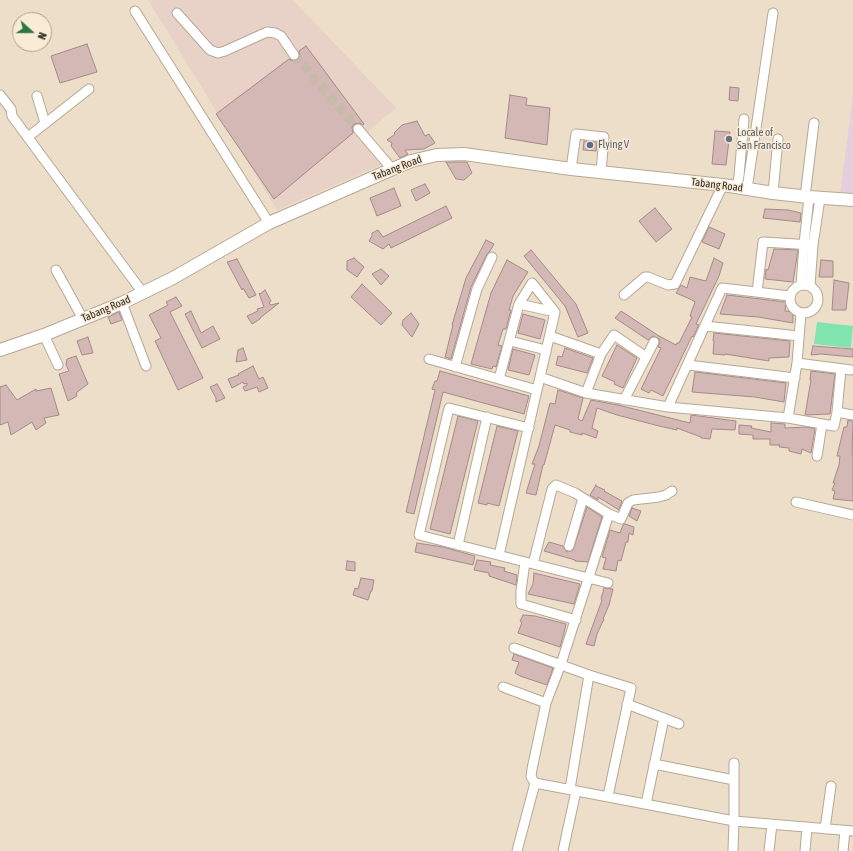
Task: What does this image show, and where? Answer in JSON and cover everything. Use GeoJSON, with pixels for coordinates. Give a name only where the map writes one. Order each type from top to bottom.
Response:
{"type":"FeatureCollection","features":[{"type":"Feature","properties":{"kind":"main road","name":"Tabang Road"},"geometry":{"type":"LineString","coordinates":[[0,350],[44,335],[122,303],[173,278],[269,223],[411,161],[437,155],[464,154],[571,169],[723,185],[773,193],[853,200]]}},
{"type":"Feature","properties":{"kind":"street"},"geometry":{"type":"LineString","coordinates":[[135,11],[269,223]]}},
{"type":"Feature","properties":{"kind":"street"},"geometry":{"type":"LineString","coordinates":[[177,12],[210,50],[218,53],[226,51],[267,32],[275,33],[281,36],[294,55]]}},
{"type":"Feature","properties":{"kind":"street"},"geometry":{"type":"LineString","coordinates":[[742,188],[773,13]]}},
{"type":"Feature","properties":{"kind":"street"},"geometry":{"type":"LineString","coordinates":[[28,137],[89,88]]}},
{"type":"Feature","properties":{"kind":"street"},"geometry":{"type":"LineString","coordinates":[[0,95],[11,109],[12,116],[143,293]]}},
{"type":"Feature","properties":{"kind":"street"},"geometry":{"type":"LineString","coordinates":[[37,96],[44,123]]}},
{"type":"Feature","properties":{"kind":"street"},"geometry":{"type":"LineString","coordinates":[[742,188],[739,176],[744,119]]}},
{"type":"Feature","properties":{"kind":"street"},"geometry":{"type":"LineString","coordinates":[[805,286],[814,245],[812,197],[814,123]]}},
{"type":"Feature","properties":{"kind":"street"},"geometry":{"type":"LineString","coordinates":[[358,129],[392,169]]}},
{"type":"Feature","properties":{"kind":"street"},"geometry":{"type":"LineString","coordinates":[[571,169],[576,134],[604,137],[601,172]]}},
{"type":"Feature","properties":{"kind":"street"},"geometry":{"type":"LineString","coordinates":[[773,193],[778,139]]}},
{"type":"Feature","properties":{"kind":"street"},"geometry":{"type":"LineString","coordinates":[[624,295],[648,276],[668,285],[675,284],[723,185]]}},
{"type":"Feature","properties":{"kind":"street"},"geometry":{"type":"LineString","coordinates":[[805,286],[804,244],[812,197]]}},
{"type":"Feature","properties":{"kind":"street"},"geometry":{"type":"LineString","coordinates":[[757,292],[763,242],[814,245]]}},
{"type":"Feature","properties":{"kind":"street"},"geometry":{"type":"LineString","coordinates":[[455,367],[477,289],[492,258]]}},
{"type":"Feature","properties":{"kind":"street"},"geometry":{"type":"LineString","coordinates":[[56,270],[83,319]]}},
{"type":"Feature","properties":{"kind":"street"},"geometry":{"type":"LineString","coordinates":[[499,379],[519,304],[532,284],[555,312]]}},
{"type":"Feature","properties":{"kind":"street"},"geometry":{"type":"LineString","coordinates":[[805,286],[816,293],[818,302],[814,309],[806,313],[801,313],[797,312],[792,307],[790,296],[795,288],[805,286]]}},
{"type":"Feature","properties":{"kind":"street"},"geometry":{"type":"LineString","coordinates":[[668,407],[722,288],[790,296]]}},
{"type":"Feature","properties":{"kind":"street"},"geometry":{"type":"LineString","coordinates":[[122,303],[146,366]]}},
{"type":"Feature","properties":{"kind":"street"},"geometry":{"type":"LineString","coordinates":[[519,304],[555,312]]}},
{"type":"Feature","properties":{"kind":"street"},"geometry":{"type":"LineString","coordinates":[[499,556],[555,312]]}},
{"type":"Feature","properties":{"kind":"street"},"geometry":{"type":"LineString","coordinates":[[788,418],[797,363],[801,313]]}},
{"type":"Feature","properties":{"kind":"street"},"geometry":{"type":"LineString","coordinates":[[705,326],[799,336]]}},
{"type":"Feature","properties":{"kind":"street"},"geometry":{"type":"LineString","coordinates":[[44,335],[58,366]]}},
{"type":"Feature","properties":{"kind":"street"},"geometry":{"type":"LineString","coordinates":[[586,393],[601,354],[614,335],[646,357]]}},
{"type":"Feature","properties":{"kind":"street"},"geometry":{"type":"LineString","coordinates":[[550,336],[601,354]]}},
{"type":"Feature","properties":{"kind":"street"},"geometry":{"type":"LineString","coordinates":[[510,341],[546,350]]}},
{"type":"Feature","properties":{"kind":"street"},"geometry":{"type":"LineString","coordinates":[[624,400],[654,342]]}},
{"type":"Feature","properties":{"kind":"street"},"geometry":{"type":"LineString","coordinates":[[429,359],[537,390]]}},
{"type":"Feature","properties":{"kind":"street"},"geometry":{"type":"LineString","coordinates":[[797,363],[851,370]]}},
{"type":"Feature","properties":{"kind":"street"},"geometry":{"type":"LineString","coordinates":[[688,365],[795,378]]}},
{"type":"Feature","properties":{"kind":"street"},"geometry":{"type":"LineString","coordinates":[[540,377],[586,393],[624,400],[668,407],[788,418],[834,426],[837,412],[841,369]]}},
{"type":"Feature","properties":{"kind":"street"},"geometry":{"type":"LineString","coordinates":[[529,428],[449,408],[419,535],[608,583]]}},
{"type":"Feature","properties":{"kind":"street"},"geometry":{"type":"LineString","coordinates":[[837,412],[853,415]]}},
{"type":"Feature","properties":{"kind":"street"},"geometry":{"type":"LineString","coordinates":[[458,545],[487,418]]}},
{"type":"Feature","properties":{"kind":"street"},"geometry":{"type":"LineString","coordinates":[[817,456],[822,424]]}},
{"type":"Feature","properties":{"kind":"street"},"geometry":{"type":"LineString","coordinates":[[576,620],[521,604],[521,591],[552,489],[556,485],[561,486],[609,514],[621,519],[628,503],[633,500],[659,497],[672,491]]}},
{"type":"Feature","properties":{"kind":"street"},"geometry":{"type":"LineString","coordinates":[[569,546],[583,498]]}},
{"type":"Feature","properties":{"kind":"street"},"geometry":{"type":"LineString","coordinates":[[796,502],[853,515]]}},
{"type":"Feature","properties":{"kind":"street"},"geometry":{"type":"LineString","coordinates":[[609,514],[576,620],[546,703],[532,769],[531,777],[535,783],[734,820],[849,831],[843,851]]}},
{"type":"Feature","properties":{"kind":"street"},"geometry":{"type":"LineString","coordinates":[[514,648],[589,675],[631,688],[608,796]]}},
{"type":"Feature","properties":{"kind":"street"},"geometry":{"type":"LineString","coordinates":[[563,851],[589,675]]}},
{"type":"Feature","properties":{"kind":"street"},"geometry":{"type":"LineString","coordinates":[[503,687],[546,703]]}},
{"type":"Feature","properties":{"kind":"street"},"geometry":{"type":"LineString","coordinates":[[627,704],[679,724]]}},
{"type":"Feature","properties":{"kind":"street"},"geometry":{"type":"LineString","coordinates":[[646,804],[664,718]]}},
{"type":"Feature","properties":{"kind":"street"},"geometry":{"type":"LineString","coordinates":[[733,851],[734,763]]}},
{"type":"Feature","properties":{"kind":"street"},"geometry":{"type":"LineString","coordinates":[[654,764],[734,780]]}},
{"type":"Feature","properties":{"kind":"street"},"geometry":{"type":"LineString","coordinates":[[517,851],[535,783]]}},
{"type":"Feature","properties":{"kind":"street"},"geometry":{"type":"LineString","coordinates":[[825,829],[831,786]]}},
{"type":"Feature","properties":{"kind":"street"},"geometry":{"type":"LineString","coordinates":[[769,851],[772,824]]}},
{"type":"Feature","properties":{"kind":"street"},"geometry":{"type":"LineString","coordinates":[[805,851],[807,827]]}},
{"type":"Feature","properties":{"kind":"shaded area"},"geometry":{"type":"Polygon","coordinates":[[[148,0],[293,0],[396,108],[367,132],[393,160],[277,210],[148,0]]]}},
{"type":"Feature","properties":{"kind":"shaded area"},"geometry":{"type":"Polygon","coordinates":[[[853,95],[853,195],[840,194],[853,95]]]}},
{"type":"Feature","properties":{"kind":"green space"},"geometry":{"type":"Polygon","coordinates":[[[817,322],[853,326],[851,348],[814,344],[817,322]]]}},
{"type":"Feature","properties":{"kind":"building"},"geometry":{"type":"Polygon","coordinates":[[[87,44],[97,72],[60,83],[51,56],[87,44]]]}},
{"type":"Feature","properties":{"kind":"building"},"geometry":{"type":"Polygon","coordinates":[[[306,46],[364,124],[354,124],[352,127],[353,133],[274,199],[216,114],[289,59],[294,61],[298,60],[300,55],[299,51],[306,46]]]}},
{"type":"Feature","properties":{"kind":"building"},"geometry":{"type":"Polygon","coordinates":[[[730,87],[739,88],[738,101],[729,100],[730,87]]]}},
{"type":"Feature","properties":{"kind":"building"},"geometry":{"type":"Polygon","coordinates":[[[510,95],[527,98],[526,105],[550,108],[547,145],[505,138],[510,95]]]}},
{"type":"Feature","properties":{"kind":"building"},"geometry":{"type":"Polygon","coordinates":[[[417,121],[425,136],[429,134],[435,143],[424,149],[405,150],[408,154],[400,158],[391,146],[392,143],[387,140],[395,134],[394,133],[402,125],[417,121]]]}},
{"type":"Feature","properties":{"kind":"building"},"geometry":{"type":"Polygon","coordinates":[[[715,131],[730,132],[726,165],[712,164],[715,131]]]}},
{"type":"Feature","properties":{"kind":"building","name":"Flying V"},"geometry":{"type":"Polygon","coordinates":[[[584,141],[597,142],[596,151],[583,150],[584,141]]]}},
{"type":"Feature","properties":{"kind":"building"},"geometry":{"type":"Polygon","coordinates":[[[446,162],[467,162],[472,173],[464,180],[456,179],[446,162]]]}},
{"type":"Feature","properties":{"kind":"building"},"geometry":{"type":"Polygon","coordinates":[[[425,184],[430,193],[416,201],[411,190],[425,184]]]}},
{"type":"Feature","properties":{"kind":"building"},"geometry":{"type":"Polygon","coordinates":[[[394,188],[401,206],[377,216],[370,198],[394,188]]]}},
{"type":"Feature","properties":{"kind":"building"},"geometry":{"type":"Polygon","coordinates":[[[446,206],[452,218],[391,248],[389,244],[383,249],[369,241],[372,233],[378,230],[383,237],[446,206]]]}},
{"type":"Feature","properties":{"kind":"building"},"geometry":{"type":"Polygon","coordinates":[[[655,208],[672,229],[656,242],[639,221],[655,208]]]}},
{"type":"Feature","properties":{"kind":"building"},"geometry":{"type":"Polygon","coordinates":[[[765,209],[788,210],[801,213],[800,222],[763,218],[765,209]]]}},
{"type":"Feature","properties":{"kind":"building"},"geometry":{"type":"Polygon","coordinates":[[[709,227],[725,234],[719,249],[702,242],[709,227]]]}},
{"type":"Feature","properties":{"kind":"building"},"geometry":{"type":"Polygon","coordinates":[[[486,240],[494,244],[487,254],[471,287],[451,359],[445,357],[452,325],[466,278],[486,240]]]}},
{"type":"Feature","properties":{"kind":"building"},"geometry":{"type":"Polygon","coordinates":[[[774,249],[798,250],[793,282],[765,279],[766,269],[768,270],[774,249]]]}},
{"type":"Feature","properties":{"kind":"building"},"geometry":{"type":"Polygon","coordinates":[[[531,250],[576,304],[588,333],[578,337],[565,306],[524,256],[531,250]]]}},
{"type":"Feature","properties":{"kind":"building"},"geometry":{"type":"Polygon","coordinates":[[[354,258],[364,267],[357,277],[347,270],[347,261],[354,258]]]}},
{"type":"Feature","properties":{"kind":"building"},"geometry":{"type":"Polygon","coordinates":[[[714,258],[723,263],[719,276],[696,324],[699,325],[693,337],[692,336],[663,396],[651,390],[649,393],[641,389],[661,348],[658,347],[660,342],[659,339],[653,336],[648,340],[615,318],[621,311],[659,336],[676,345],[679,343],[692,317],[690,316],[695,302],[676,293],[681,285],[687,288],[690,277],[706,281],[714,258]]]}},
{"type":"Feature","properties":{"kind":"building"},"geometry":{"type":"Polygon","coordinates":[[[237,259],[256,295],[249,298],[243,288],[242,290],[227,262],[237,259]]]}},
{"type":"Feature","properties":{"kind":"building"},"geometry":{"type":"Polygon","coordinates":[[[507,260],[528,272],[513,296],[506,329],[503,329],[498,345],[502,346],[496,367],[493,366],[492,369],[471,364],[491,293],[507,260]]]}},
{"type":"Feature","properties":{"kind":"building"},"geometry":{"type":"Polygon","coordinates":[[[821,260],[833,261],[833,277],[819,277],[821,260]]]}},
{"type":"Feature","properties":{"kind":"building"},"geometry":{"type":"Polygon","coordinates":[[[381,269],[389,276],[381,285],[372,274],[381,269]]]}},
{"type":"Feature","properties":{"kind":"building"},"geometry":{"type":"Polygon","coordinates":[[[834,280],[849,283],[846,310],[832,310],[834,280]]]}},
{"type":"Feature","properties":{"kind":"building"},"geometry":{"type":"Polygon","coordinates":[[[362,284],[392,313],[381,325],[351,297],[362,284]]]}},
{"type":"Feature","properties":{"kind":"building"},"geometry":{"type":"Polygon","coordinates":[[[265,290],[271,301],[269,303],[271,305],[279,303],[252,324],[247,316],[258,311],[257,309],[264,307],[259,293],[260,294],[265,290]]]}},
{"type":"Feature","properties":{"kind":"building"},"geometry":{"type":"Polygon","coordinates":[[[727,295],[786,302],[785,311],[793,312],[793,323],[758,317],[720,314],[727,295]]]}},
{"type":"Feature","properties":{"kind":"building"},"geometry":{"type":"Polygon","coordinates":[[[176,297],[182,306],[170,312],[203,378],[178,390],[155,341],[161,338],[149,315],[168,305],[166,302],[176,297]]]}},
{"type":"Feature","properties":{"kind":"building"},"geometry":{"type":"Polygon","coordinates":[[[191,311],[201,333],[213,326],[220,339],[202,348],[185,314],[191,311]]]}},
{"type":"Feature","properties":{"kind":"building"},"geometry":{"type":"Polygon","coordinates":[[[119,312],[122,320],[111,324],[108,317],[119,312]]]}},
{"type":"Feature","properties":{"kind":"building"},"geometry":{"type":"Polygon","coordinates":[[[411,313],[419,324],[412,337],[402,325],[403,320],[411,313]]]}},
{"type":"Feature","properties":{"kind":"building"},"geometry":{"type":"Polygon","coordinates":[[[523,314],[545,320],[540,339],[518,333],[523,314]]]}},
{"type":"Feature","properties":{"kind":"building"},"geometry":{"type":"Polygon","coordinates":[[[714,333],[790,341],[789,357],[769,358],[769,361],[725,354],[713,354],[714,333]]]}},
{"type":"Feature","properties":{"kind":"building"},"geometry":{"type":"Polygon","coordinates":[[[88,337],[93,353],[82,355],[77,341],[88,337]]]}},
{"type":"Feature","properties":{"kind":"building"},"geometry":{"type":"Polygon","coordinates":[[[617,345],[637,358],[623,388],[614,384],[615,382],[602,376],[617,345]]]}},
{"type":"Feature","properties":{"kind":"building"},"geometry":{"type":"Polygon","coordinates":[[[813,346],[853,349],[853,357],[821,354],[811,355],[813,346]]]}},
{"type":"Feature","properties":{"kind":"building"},"geometry":{"type":"Polygon","coordinates":[[[243,348],[247,360],[236,362],[238,350],[243,348]]]}},
{"type":"Feature","properties":{"kind":"building"},"geometry":{"type":"Polygon","coordinates":[[[565,348],[593,358],[587,373],[556,365],[558,356],[562,357],[565,348]]]}},
{"type":"Feature","properties":{"kind":"building"},"geometry":{"type":"Polygon","coordinates":[[[513,349],[535,355],[529,375],[508,370],[513,349]]]}},
{"type":"Feature","properties":{"kind":"building"},"geometry":{"type":"Polygon","coordinates":[[[76,356],[88,384],[76,393],[77,396],[68,401],[59,374],[69,371],[66,365],[67,359],[76,356]]]}},
{"type":"Feature","properties":{"kind":"building"},"geometry":{"type":"Polygon","coordinates":[[[253,366],[259,379],[263,377],[268,388],[259,392],[257,387],[245,391],[243,387],[247,385],[247,383],[244,384],[243,382],[232,388],[228,379],[239,375],[238,374],[253,366]]]}},
{"type":"Feature","properties":{"kind":"building"},"geometry":{"type":"Polygon","coordinates":[[[440,371],[529,396],[524,414],[443,392],[414,514],[406,512],[435,390],[432,389],[435,381],[437,381],[440,371]]]}},
{"type":"Feature","properties":{"kind":"building"},"geometry":{"type":"Polygon","coordinates":[[[811,371],[835,374],[830,414],[805,415],[811,380],[811,371]]]}},
{"type":"Feature","properties":{"kind":"building"},"geometry":{"type":"Polygon","coordinates":[[[695,372],[786,383],[784,402],[755,397],[692,392],[695,372]]]}},
{"type":"Feature","properties":{"kind":"building"},"geometry":{"type":"Polygon","coordinates":[[[217,384],[225,398],[216,402],[216,398],[210,387],[217,384]]]}},
{"type":"Feature","properties":{"kind":"building"},"geometry":{"type":"Polygon","coordinates":[[[6,385],[17,400],[36,389],[36,391],[51,388],[59,415],[44,418],[46,423],[36,430],[32,422],[11,435],[8,422],[0,425],[0,387],[6,385]]]}},
{"type":"Feature","properties":{"kind":"building"},"geometry":{"type":"Polygon","coordinates":[[[558,390],[583,398],[578,419],[582,421],[591,400],[618,405],[690,423],[691,415],[736,421],[735,430],[712,429],[710,439],[701,438],[677,428],[677,430],[659,426],[597,408],[592,428],[598,431],[596,438],[582,433],[582,435],[570,432],[570,430],[555,425],[536,495],[526,493],[535,464],[532,464],[539,446],[550,403],[555,404],[558,390]]]}},
{"type":"Feature","properties":{"kind":"building"},"geometry":{"type":"Polygon","coordinates":[[[458,416],[478,421],[450,534],[430,529],[458,416]]]}},
{"type":"Feature","properties":{"kind":"building"},"geometry":{"type":"Polygon","coordinates":[[[848,420],[853,421],[853,501],[833,499],[835,491],[832,490],[839,465],[840,456],[837,456],[844,427],[847,427],[848,420]]]}},
{"type":"Feature","properties":{"kind":"building"},"geometry":{"type":"Polygon","coordinates":[[[771,423],[785,424],[785,428],[807,427],[815,429],[811,453],[802,449],[801,454],[789,451],[789,448],[779,447],[780,445],[770,445],[770,439],[753,439],[753,435],[739,434],[739,425],[752,426],[751,428],[771,432],[771,423]]]}},
{"type":"Feature","properties":{"kind":"building"},"geometry":{"type":"Polygon","coordinates":[[[497,426],[518,431],[499,506],[487,503],[487,505],[478,503],[497,426]]]}},
{"type":"Feature","properties":{"kind":"building"},"geometry":{"type":"Polygon","coordinates":[[[596,485],[622,501],[619,510],[598,497],[598,500],[590,495],[596,485]]]}},
{"type":"Feature","properties":{"kind":"building"},"geometry":{"type":"Polygon","coordinates":[[[587,507],[602,517],[588,562],[575,561],[544,551],[549,542],[563,546],[567,552],[573,550],[587,507]]]}},
{"type":"Feature","properties":{"kind":"building"},"geometry":{"type":"Polygon","coordinates":[[[632,508],[641,511],[637,521],[629,516],[632,508]]]}},
{"type":"Feature","properties":{"kind":"building"},"geometry":{"type":"Polygon","coordinates":[[[625,524],[634,527],[633,535],[629,533],[628,542],[626,542],[621,561],[618,560],[616,571],[603,569],[606,558],[602,557],[610,530],[620,533],[623,525],[625,524]]]}},
{"type":"Feature","properties":{"kind":"building"},"geometry":{"type":"Polygon","coordinates":[[[417,543],[443,547],[475,556],[473,565],[415,552],[417,543]]]}},
{"type":"Feature","properties":{"kind":"building"},"geometry":{"type":"Polygon","coordinates":[[[477,560],[491,562],[490,565],[505,568],[504,571],[517,575],[516,585],[489,576],[489,573],[474,570],[477,560]]]}},
{"type":"Feature","properties":{"kind":"building"},"geometry":{"type":"Polygon","coordinates":[[[347,561],[355,562],[355,571],[346,570],[347,561]]]}},
{"type":"Feature","properties":{"kind":"building"},"geometry":{"type":"Polygon","coordinates":[[[534,573],[580,584],[574,604],[528,594],[533,584],[534,573]]]}},
{"type":"Feature","properties":{"kind":"building"},"geometry":{"type":"Polygon","coordinates":[[[361,578],[374,580],[372,591],[368,600],[353,595],[355,588],[358,589],[361,578]]]}},
{"type":"Feature","properties":{"kind":"building"},"geometry":{"type":"Polygon","coordinates":[[[604,588],[613,589],[609,605],[597,634],[594,646],[586,644],[602,600],[604,588]]]}},
{"type":"Feature","properties":{"kind":"building"},"geometry":{"type":"Polygon","coordinates":[[[523,615],[535,616],[566,624],[560,647],[518,633],[522,622],[520,621],[523,615]]]}},
{"type":"Feature","properties":{"kind":"building"},"geometry":{"type":"Polygon","coordinates":[[[514,654],[553,668],[547,685],[515,673],[519,662],[512,660],[514,654]]]}},
{"type":"Feature","properties":{"kind":"tunnel"},"geometry":{"type":"LineString","coordinates":[[294,55],[358,129]]}},
{"type":"Feature","properties":{"kind":"place","name":"Locale of San Francisco"},"geometry":{"type":"Point","coordinates":[729,139]}},
{"type":"Feature","properties":{"kind":"place","name":"Flying V"},"geometry":{"type":"Point","coordinates":[590,145]}}]}
